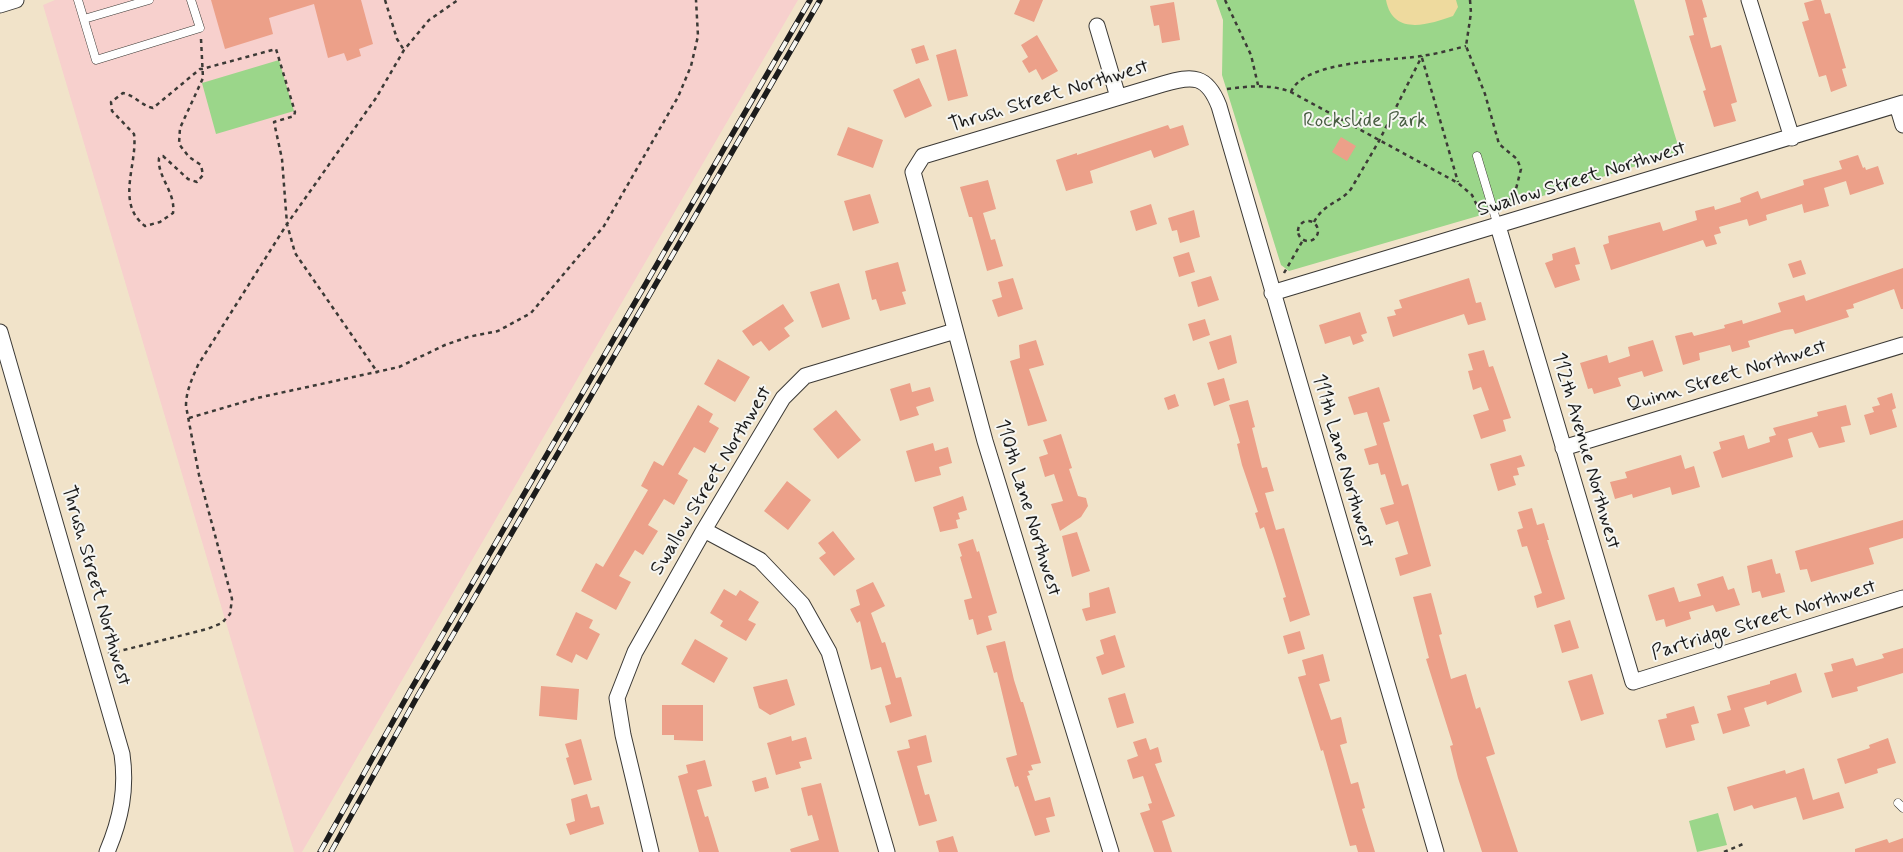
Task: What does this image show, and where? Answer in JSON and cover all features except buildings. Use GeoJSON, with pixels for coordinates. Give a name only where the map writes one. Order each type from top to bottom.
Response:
{"type":"FeatureCollection","features":[{"type":"Feature","properties":{"kind":"street"},"geometry":{"type":"LineString","coordinates":[[0,5],[16,0]]}},
{"type":"Feature","properties":{"kind":"street"},"geometry":{"type":"LineString","coordinates":[[1749,0],[1792,138]]}},
{"type":"Feature","properties":{"kind":"street"},"geometry":{"type":"LineString","coordinates":[[1097,26],[1118,97]]}},
{"type":"Feature","properties":{"kind":"street","name":"Thrush Street Northwest"},"geometry":{"type":"LineString","coordinates":[[913,172],[923,156],[1180,79],[1194,78],[1210,88]]}},
{"type":"Feature","properties":{"kind":"street","name":"111th Lane Northwest"},"geometry":{"type":"LineString","coordinates":[[1210,88],[1436,852]]}},
{"type":"Feature","properties":{"kind":"street"},"geometry":{"type":"LineString","coordinates":[[1900,104],[1903,125]]}},
{"type":"Feature","properties":{"kind":"street","name":"Swallow Street Northwest"},"geometry":{"type":"LineString","coordinates":[[1272,293],[1900,104]]}},
{"type":"Feature","properties":{"kind":"street","name":"110th Lane Northwest"},"geometry":{"type":"LineString","coordinates":[[913,172],[985,441],[1111,852]]}},
{"type":"Feature","properties":{"kind":"street","name":"112th Avenue Northwest"},"geometry":{"type":"LineString","coordinates":[[1498,226],[1633,682],[1637,681]]}},
{"type":"Feature","properties":{"kind":"street","name":"Swallow Street Northwest"},"geometry":{"type":"LineString","coordinates":[[651,852],[623,735],[617,698],[635,652],[704,530],[782,398],[805,376],[956,331]]}},
{"type":"Feature","properties":{"kind":"street","name":"Thrush Street Northwest"},"geometry":{"type":"LineString","coordinates":[[0,332],[118,736],[124,773],[120,816],[107,852]]}},
{"type":"Feature","properties":{"kind":"street","name":"Quinn Street Northwest"},"geometry":{"type":"LineString","coordinates":[[1563,448],[1903,345]]}},
{"type":"Feature","properties":{"kind":"street"},"geometry":{"type":"LineString","coordinates":[[704,530],[760,560],[802,604],[806,611],[829,652],[886,852]]}},
{"type":"Feature","properties":{"kind":"street","name":"Partridge Street Northwest"},"geometry":{"type":"LineString","coordinates":[[1637,681],[1903,598]]}},
{"type":"Feature","properties":{"kind":"lane"},"geometry":{"type":"LineString","coordinates":[[78,0],[96,60],[200,28],[191,0]]}},
{"type":"Feature","properties":{"kind":"lane"},"geometry":{"type":"LineString","coordinates":[[84,19],[149,0]]}},
{"type":"Feature","properties":{"kind":"lane"},"geometry":{"type":"LineString","coordinates":[[1477,156],[1498,226]]}},
{"type":"Feature","properties":{"kind":"path"},"geometry":{"type":"LineString","coordinates":[[385,0],[397,39],[404,50]]}},
{"type":"Feature","properties":{"kind":"path"},"geometry":{"type":"LineString","coordinates":[[94,657],[207,629],[222,623],[230,614],[232,599],[230,584],[210,523],[186,395],[198,365],[287,224],[376,98],[404,50],[429,20],[458,0]]}},
{"type":"Feature","properties":{"kind":"path"},"geometry":{"type":"LineString","coordinates":[[189,418],[257,398],[399,367],[445,345],[468,337],[498,331],[517,323],[531,313],[550,293],[604,226],[678,96],[691,66],[698,36],[696,0]]}},
{"type":"Feature","properties":{"kind":"path"},"geometry":{"type":"LineString","coordinates":[[1226,0],[1251,55],[1258,85]]}},
{"type":"Feature","properties":{"kind":"path"},"geometry":{"type":"LineString","coordinates":[[1470,0],[1471,13],[1466,46],[1485,94],[1499,144],[1516,159],[1521,169],[1516,189],[1502,210]]}},
{"type":"Feature","properties":{"kind":"path"},"geometry":{"type":"LineString","coordinates":[[200,28],[202,69],[203,78],[180,128],[179,144],[189,157],[201,165],[204,175],[197,182],[188,180],[163,156],[159,158],[159,165],[171,191],[174,213],[160,222],[145,226],[137,220],[131,208],[128,178],[134,134],[112,111],[111,102],[116,96],[123,93],[134,96],[147,107],[153,108],[202,69],[276,49],[295,112],[294,116],[274,122],[282,159],[287,224],[295,253],[378,373]]}},
{"type":"Feature","properties":{"kind":"path"},"geometry":{"type":"LineString","coordinates":[[1291,92],[1300,80],[1326,69],[1422,56],[1466,46]]}},
{"type":"Feature","properties":{"kind":"path"},"geometry":{"type":"LineString","coordinates":[[1314,222],[1320,211],[1347,195],[1379,141],[1422,56]]}},
{"type":"Feature","properties":{"kind":"path"},"geometry":{"type":"LineString","coordinates":[[1422,56],[1458,183]]}},
{"type":"Feature","properties":{"kind":"path"},"geometry":{"type":"LineString","coordinates":[[1210,88],[1226,89],[1258,85],[1280,87],[1291,92],[1458,183],[1472,194],[1482,216]]}},
{"type":"Feature","properties":{"kind":"path"},"geometry":{"type":"LineString","coordinates":[[1314,222],[1318,232],[1316,239],[1309,242],[1302,240],[1298,229],[1302,223],[1314,222]]}},
{"type":"Feature","properties":{"kind":"path"},"geometry":{"type":"LineString","coordinates":[[1272,293],[1302,240]]}},
{"type":"Feature","properties":{"kind":"path"},"geometry":{"type":"LineString","coordinates":[[1724,852],[1743,844]]}},
{"type":"Feature","properties":{"kind":"shaded area"},"geometry":{"type":"Polygon","coordinates":[[[55,0],[798,0],[302,852],[294,852],[43,5],[55,0]]]}},
{"type":"Feature","properties":{"kind":"green space","name":"Rockslide Park"},"geometry":{"type":"Polygon","coordinates":[[[1216,0],[1634,0],[1680,152],[1502,209],[1289,271],[1281,265],[1222,75],[1223,20],[1216,0]]]}},
{"type":"Feature","properties":{"kind":"green space"},"geometry":{"type":"Polygon","coordinates":[[[279,60],[294,111],[216,134],[202,83],[279,60]]]}},
{"type":"Feature","properties":{"kind":"green space"},"geometry":{"type":"Polygon","coordinates":[[[1718,813],[1727,845],[1697,852],[1689,821],[1718,813]]]}},
{"type":"Feature","properties":{"kind":"sand"},"geometry":{"type":"Polygon","coordinates":[[[1386,0],[1456,0],[1458,7],[1453,16],[1434,22],[1414,25],[1396,19],[1390,12],[1386,0]]]}},
{"type":"Feature","properties":{"kind":"railway"},"geometry":{"type":"LineString","coordinates":[[320,852],[410,691],[810,0]]}},
{"type":"Feature","properties":{"kind":"railway"},"geometry":{"type":"LineString","coordinates":[[331,852],[417,697],[820,0]]}}]}
